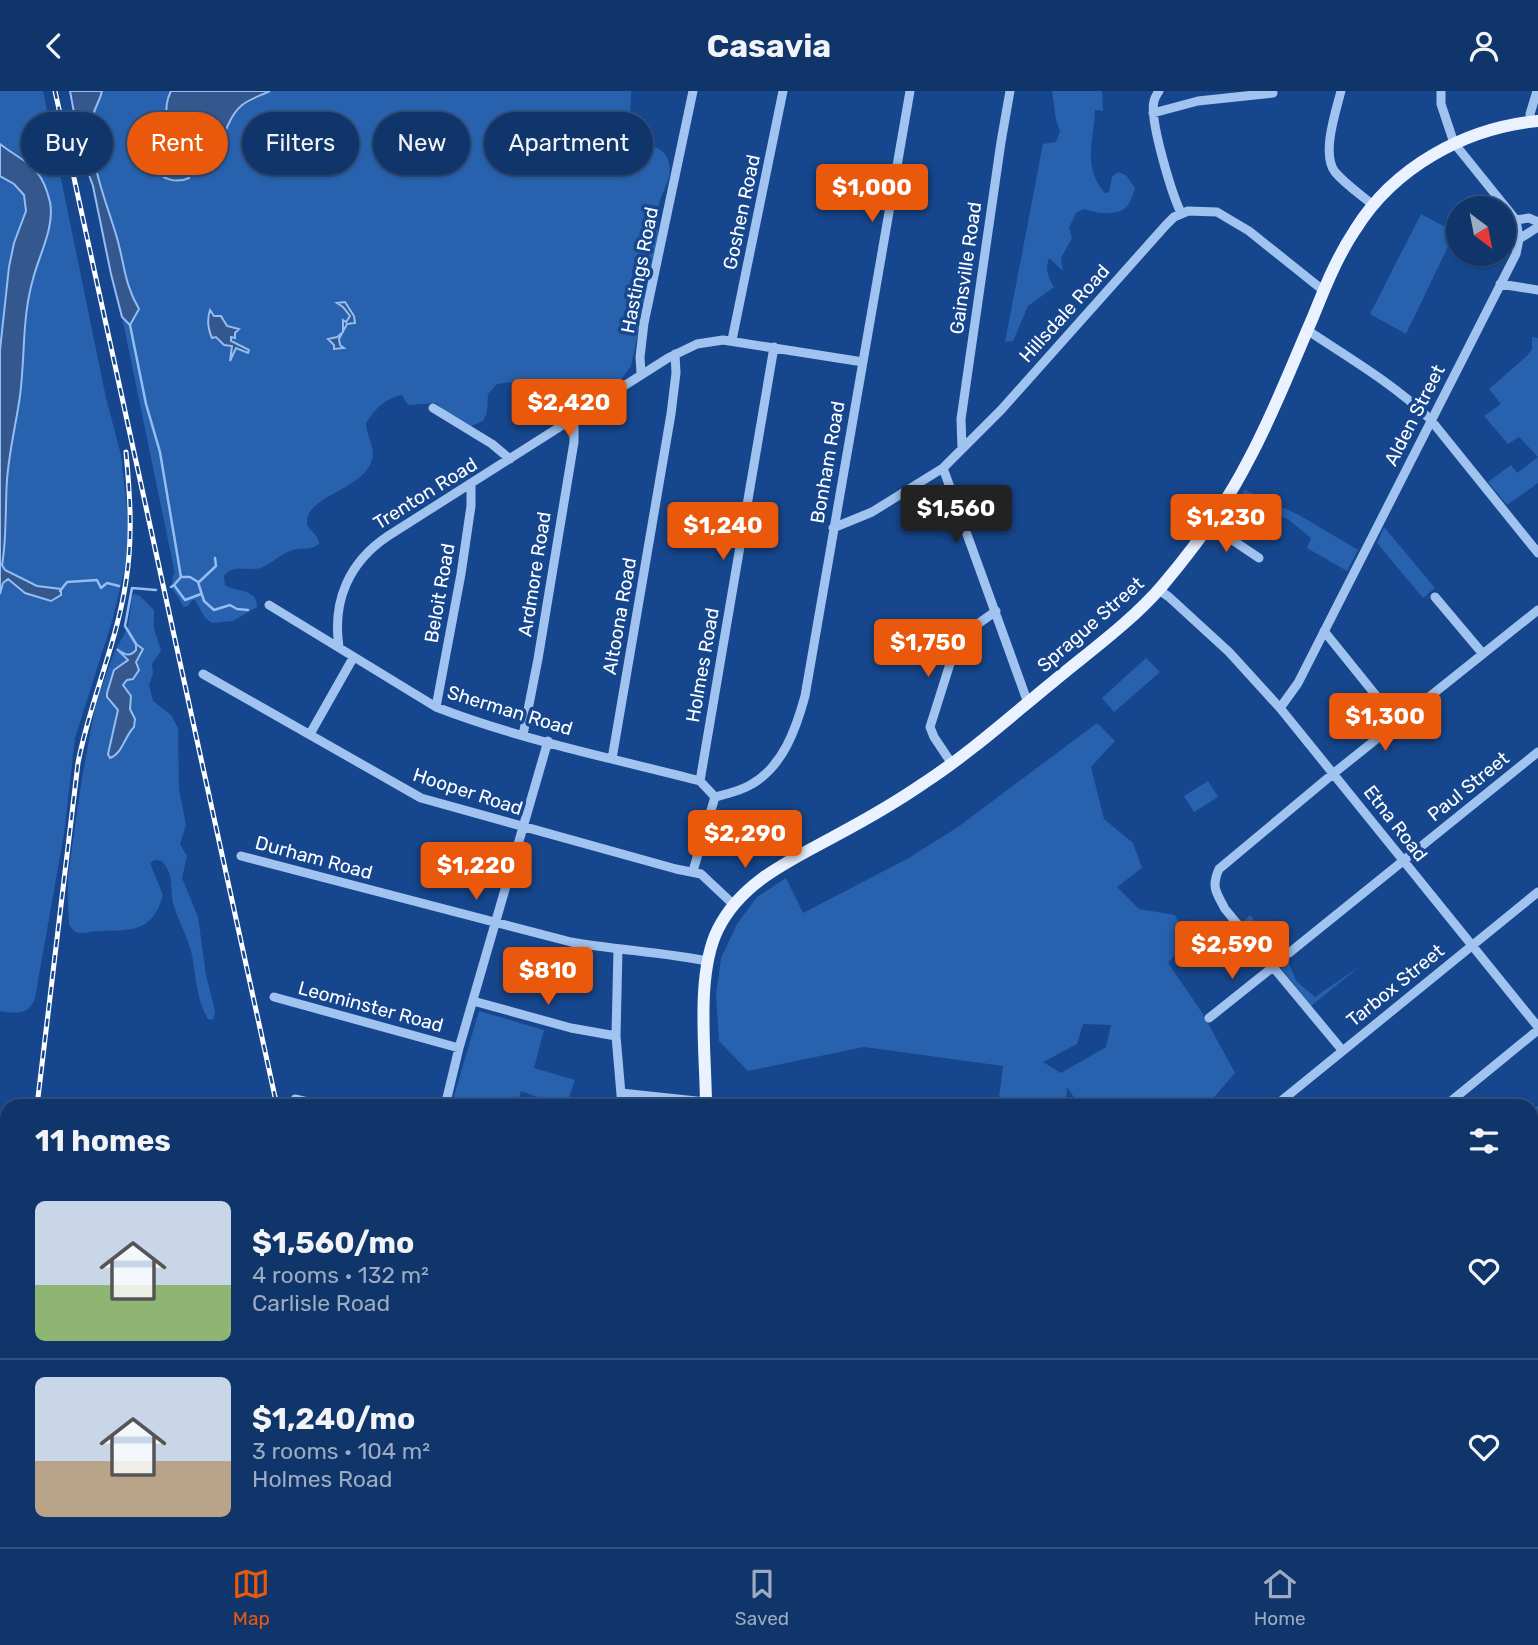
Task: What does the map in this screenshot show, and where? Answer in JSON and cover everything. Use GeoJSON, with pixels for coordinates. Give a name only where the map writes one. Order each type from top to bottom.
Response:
{"type":"FeatureCollection","features":[{"type":"Feature","properties":{"kind":"main road","name":"Sprague Street"},"geometry":{"type":"LineString","coordinates":[[706,1099],[704,975],[717,930],[744,893],[772,871],[887,806],[953,764],[1097,647],[1159,590],[1210,525],[1249,461],[1342,250],[1373,205],[1420,162],[1454,143],[1487,131],[1535,121]]}},
{"type":"Feature","properties":{"kind":"street","name":"Hastings Road"},"geometry":{"type":"LineString","coordinates":[[641,373],[644,323],[693,91]]}},
{"type":"Feature","properties":{"kind":"street","name":"Goshen Road"},"geometry":{"type":"LineString","coordinates":[[732,340],[783,91]]}},
{"type":"Feature","properties":{"kind":"street","name":"Bonham Road"},"geometry":{"type":"LineString","coordinates":[[715,797],[742,789],[758,780],[774,765],[789,743],[799,719],[910,91]]}},
{"type":"Feature","properties":{"kind":"street","name":"Gainsville Road"},"geometry":{"type":"LineString","coordinates":[[962,450],[961,419],[1010,91]]}},
{"type":"Feature","properties":{"kind":"street"},"geometry":{"type":"LineString","coordinates":[[1159,91],[1153,113],[1181,213],[1203,210],[1227,216],[1324,291]]}},
{"type":"Feature","properties":{"kind":"street"},"geometry":{"type":"LineString","coordinates":[[1342,91],[1329,150],[1330,162],[1334,171],[1373,205]]}},
{"type":"Feature","properties":{"kind":"street"},"geometry":{"type":"LineString","coordinates":[[1441,91],[1441,104],[1454,143]]}},
{"type":"Feature","properties":{"kind":"street"},"geometry":{"type":"LineString","coordinates":[[1535,121],[1530,114],[1537,91]]}},
{"type":"Feature","properties":{"kind":"street"},"geometry":{"type":"LineString","coordinates":[[1153,113],[1198,101],[1273,93]]}},
{"type":"Feature","properties":{"kind":"street","name":"Alden Street"},"geometry":{"type":"LineString","coordinates":[[1454,143],[1497,196]]}},
{"type":"Feature","properties":{"kind":"street","name":"Hillsdale Road"},"geometry":{"type":"LineString","coordinates":[[833,528],[872,512],[943,468],[1001,410],[1166,225],[1181,213]]}},
{"type":"Feature","properties":{"kind":"street"},"geometry":{"type":"LineString","coordinates":[[1516,220],[1529,218],[1538,224],[1519,239]]}},
{"type":"Feature","properties":{"kind":"street","name":"Alden Street"},"geometry":{"type":"LineString","coordinates":[[1280,708],[1298,683],[1516,254],[1519,239],[1516,220]]}},
{"type":"Feature","properties":{"kind":"street"},"geometry":{"type":"LineString","coordinates":[[1500,284],[1538,290]]}},
{"type":"Feature","properties":{"kind":"street"},"geometry":{"type":"LineString","coordinates":[[1307,330],[1394,388],[1430,419],[1538,553]]}},
{"type":"Feature","properties":{"kind":"street","name":"Trenton Road"},"geometry":{"type":"LineString","coordinates":[[339,647],[338,620],[341,598],[348,578],[359,560],[382,540],[641,373],[675,354],[706,341],[732,340],[863,362]]}},
{"type":"Feature","properties":{"kind":"street","name":"Holmes Road"},"geometry":{"type":"LineString","coordinates":[[701,781],[774,347]]}},
{"type":"Feature","properties":{"kind":"street","name":"Altoona Road"},"geometry":{"type":"LineString","coordinates":[[612,759],[670,423],[676,373],[675,354]]}},
{"type":"Feature","properties":{"kind":"street"},"geometry":{"type":"LineString","coordinates":[[433,408],[510,459]]}},
{"type":"Feature","properties":{"kind":"street","name":"Ardmore Road"},"geometry":{"type":"LineString","coordinates":[[523,735],[574,442],[574,418]]}},
{"type":"Feature","properties":{"kind":"street"},"geometry":{"type":"LineString","coordinates":[[943,468],[1028,703]]}},
{"type":"Feature","properties":{"kind":"street","name":"Beloit Road"},"geometry":{"type":"LineString","coordinates":[[436,707],[461,574],[471,506],[471,485]]}},
{"type":"Feature","properties":{"kind":"street"},"geometry":{"type":"LineString","coordinates":[[1210,525],[1259,558]]}},
{"type":"Feature","properties":{"kind":"street","name":"Etna Road"},"geometry":{"type":"LineString","coordinates":[[1159,590],[1229,652],[1280,708],[1474,945],[1538,1028]]}},
{"type":"Feature","properties":{"kind":"street"},"geometry":{"type":"LineString","coordinates":[[1435,597],[1483,655]]}},
{"type":"Feature","properties":{"kind":"street","name":"Sherman Road"},"geometry":{"type":"LineString","coordinates":[[269,605],[436,707],[523,735],[701,781]]}},
{"type":"Feature","properties":{"kind":"street"},"geometry":{"type":"LineString","coordinates":[[1342,1051],[1225,909],[1215,890],[1214,881],[1219,869],[1538,610]]}},
{"type":"Feature","properties":{"kind":"street"},"geometry":{"type":"LineString","coordinates":[[953,764],[930,727],[955,648],[975,626],[996,611]]}},
{"type":"Feature","properties":{"kind":"street"},"geometry":{"type":"LineString","coordinates":[[1324,631],[1399,724]]}},
{"type":"Feature","properties":{"kind":"street"},"geometry":{"type":"LineString","coordinates":[[310,734],[353,658]]}},
{"type":"Feature","properties":{"kind":"street","name":"Hooper Road"},"geometry":{"type":"LineString","coordinates":[[203,674],[421,798],[523,828],[676,869],[693,871],[705,877],[734,905]]}},
{"type":"Feature","properties":{"kind":"street"},"geometry":{"type":"LineString","coordinates":[[447,1099],[548,741]]}},
{"type":"Feature","properties":{"kind":"street","name":"Paul Street"},"geometry":{"type":"LineString","coordinates":[[1289,953],[1538,752]]}},
{"type":"Feature","properties":{"kind":"street"},"geometry":{"type":"LineString","coordinates":[[693,871],[715,797],[701,781]]}},
{"type":"Feature","properties":{"kind":"street","name":"Durham Road"},"geometry":{"type":"LineString","coordinates":[[241,856],[571,942],[707,961]]}},
{"type":"Feature","properties":{"kind":"street","name":"Tarbox Street"},"geometry":{"type":"LineString","coordinates":[[1284,1099],[1538,892]]}},
{"type":"Feature","properties":{"kind":"street"},"geometry":{"type":"LineString","coordinates":[[618,949],[616,1036],[621,1099]]}},
{"type":"Feature","properties":{"kind":"street"},"geometry":{"type":"LineString","coordinates":[[1209,1018],[1273,967]]}},
{"type":"Feature","properties":{"kind":"street","name":"Leominster Road"},"geometry":{"type":"LineString","coordinates":[[274,997],[459,1048]]}},
{"type":"Feature","properties":{"kind":"street"},"geometry":{"type":"LineString","coordinates":[[473,1001],[571,1028],[616,1036]]}},
{"type":"Feature","properties":{"kind":"street"},"geometry":{"type":"LineString","coordinates":[[1453,1099],[1538,1028]]}},
{"type":"Feature","properties":{"kind":"street"},"geometry":{"type":"LineString","coordinates":[[621,1093],[667,1099]]}},
{"type":"Feature","properties":{"kind":"shaded area"},"geometry":{"type":"Polygon","coordinates":[[[0,91],[43,91],[47,112],[21,112],[21,157],[0,144],[0,91]]]}},
{"type":"Feature","properties":{"kind":"shaded area"},"geometry":{"type":"Polygon","coordinates":[[[70,91],[102,91],[94,112],[74,112],[70,91]]]}},
{"type":"Feature","properties":{"kind":"shaded area"},"geometry":{"type":"Polygon","coordinates":[[[102,91],[171,91],[166,112],[127,112],[127,175],[163,175],[179,181],[189,178],[188,175],[228,175],[228,126],[232,117],[242,103],[270,91],[631,91],[630,112],[484,112],[484,175],[653,175],[653,146],[664,154],[670,169],[658,208],[658,241],[631,366],[620,381],[589,400],[563,396],[526,380],[497,384],[488,394],[487,412],[483,421],[471,426],[436,403],[408,405],[402,395],[386,401],[366,423],[373,455],[367,470],[310,512],[307,524],[319,544],[289,551],[260,568],[232,570],[224,576],[225,585],[250,594],[256,601],[257,607],[233,621],[212,623],[205,618],[195,600],[184,607],[172,588],[175,574],[122,317],[128,324],[132,324],[137,306],[127,288],[117,239],[98,175],[113,175],[113,112],[95,112],[102,91]],[[345,302],[338,303],[350,316],[346,322],[343,321],[343,332],[347,324],[355,322],[345,302]],[[210,311],[210,328],[216,338],[232,346],[231,359],[236,348],[249,352],[231,341],[238,329],[227,326],[210,311]],[[343,332],[332,338],[338,350],[343,348],[339,340],[343,332]]]}},
{"type":"Feature","properties":{"kind":"shaded area"},"geometry":{"type":"Polygon","coordinates":[[[171,91],[270,91],[241,106],[228,125],[228,112],[167,112],[171,91]]]}},
{"type":"Feature","properties":{"kind":"shaded area"},"geometry":{"type":"Polygon","coordinates":[[[1052,91],[1102,91],[1103,111],[1095,110],[1091,153],[1094,174],[1105,193],[1109,192],[1112,177],[1118,172],[1126,175],[1135,188],[1128,205],[1120,211],[1104,213],[1084,209],[1076,213],[1069,228],[1072,238],[1061,258],[1063,271],[1049,258],[1048,273],[1054,287],[1028,306],[1013,341],[1005,342],[1043,144],[1056,142],[1060,131],[1052,91]]]}},
{"type":"Feature","properties":{"kind":"shaded area"},"geometry":{"type":"Polygon","coordinates":[[[0,144],[21,158],[21,175],[39,175],[50,202],[48,231],[27,308],[20,396],[8,469],[2,565],[5,570],[37,586],[61,589],[61,595],[51,601],[25,593],[8,579],[3,583],[0,594],[0,350],[9,267],[14,243],[26,211],[24,195],[14,184],[0,176],[0,144]]]}},
{"type":"Feature","properties":{"kind":"shaded area"},"geometry":{"type":"Polygon","coordinates":[[[38,175],[60,175],[106,398],[121,455],[129,529],[126,563],[113,618],[75,738],[64,834],[35,998],[29,1008],[17,1013],[0,1011],[0,594],[6,579],[21,591],[42,599],[62,591],[37,586],[5,570],[2,565],[7,522],[7,479],[20,393],[28,308],[32,280],[50,221],[51,209],[38,175]]]}},
{"type":"Feature","properties":{"kind":"shaded area"},"geometry":{"type":"Polygon","coordinates":[[[89,175],[97,175],[128,282],[139,309],[130,325],[122,317],[89,175]]]}},
{"type":"Feature","properties":{"kind":"shaded area"},"geometry":{"type":"Polygon","coordinates":[[[161,175],[188,175],[189,178],[179,181],[161,175]]]}},
{"type":"Feature","properties":{"kind":"shaded area"},"geometry":{"type":"Polygon","coordinates":[[[0,176],[19,189],[27,207],[11,255],[0,350],[0,176]]]}},
{"type":"Feature","properties":{"kind":"shaded area"},"geometry":{"type":"Polygon","coordinates":[[[1421,214],[1446,227],[1446,251],[1406,334],[1370,314],[1421,214]]]}},
{"type":"Feature","properties":{"kind":"shaded area"},"geometry":{"type":"Polygon","coordinates":[[[345,302],[354,316],[355,323],[347,324],[343,332],[343,320],[346,322],[350,316],[337,303],[345,302]]]}},
{"type":"Feature","properties":{"kind":"shaded area"},"geometry":{"type":"Polygon","coordinates":[[[210,310],[214,316],[221,316],[227,326],[239,329],[235,338],[231,337],[231,341],[249,350],[248,353],[236,348],[230,361],[232,346],[224,345],[216,337],[212,338],[208,320],[210,310]]]}},
{"type":"Feature","properties":{"kind":"shaded area"},"geometry":{"type":"Polygon","coordinates":[[[343,332],[339,339],[344,348],[334,349],[328,339],[343,332]]]}},
{"type":"Feature","properties":{"kind":"shaded area"},"geometry":{"type":"Polygon","coordinates":[[[1532,337],[1538,338],[1538,457],[1519,437],[1508,444],[1484,416],[1501,404],[1489,389],[1527,356],[1532,349],[1532,337]]]}},
{"type":"Feature","properties":{"kind":"shaded area"},"geometry":{"type":"Polygon","coordinates":[[[1538,457],[1538,483],[1507,505],[1488,482],[1511,465],[1517,473],[1538,457]]]}},
{"type":"Feature","properties":{"kind":"shaded area"},"geometry":{"type":"Polygon","coordinates":[[[1245,490],[1299,515],[1358,550],[1347,571],[1307,548],[1311,538],[1289,520],[1240,497],[1245,490]]]}},
{"type":"Feature","properties":{"kind":"shaded area"},"geometry":{"type":"Polygon","coordinates":[[[1384,527],[1435,588],[1423,598],[1377,543],[1384,527]]]}},
{"type":"Feature","properties":{"kind":"shaded area"},"geometry":{"type":"Polygon","coordinates":[[[134,594],[140,596],[154,610],[154,628],[161,651],[152,664],[153,673],[149,685],[153,701],[171,715],[178,728],[179,789],[186,825],[180,844],[187,856],[182,878],[198,917],[206,975],[215,1011],[213,1020],[208,1019],[201,1004],[192,955],[173,903],[168,871],[162,861],[155,860],[150,863],[163,895],[150,920],[132,929],[83,933],[75,932],[69,925],[68,876],[96,702],[114,653],[128,627],[134,594]],[[136,647],[130,655],[123,654],[128,660],[114,670],[107,693],[118,710],[108,754],[117,755],[127,734],[135,727],[135,719],[130,709],[131,696],[123,685],[139,670],[136,662],[143,649],[136,647]]]}},
{"type":"Feature","properties":{"kind":"shaded area"},"geometry":{"type":"Polygon","coordinates":[[[136,644],[143,649],[136,662],[139,670],[133,679],[127,680],[123,685],[131,696],[130,709],[135,719],[134,727],[118,752],[110,758],[108,754],[118,710],[107,697],[107,693],[114,670],[128,660],[117,649],[129,655],[136,650],[136,644]]]}},
{"type":"Feature","properties":{"kind":"shaded area"},"geometry":{"type":"Polygon","coordinates":[[[1146,658],[1160,672],[1114,712],[1102,698],[1146,658]]]}},
{"type":"Feature","properties":{"kind":"shaded area"},"geometry":{"type":"Polygon","coordinates":[[[1097,723],[1115,741],[1091,767],[1104,819],[1133,843],[1142,868],[1117,887],[1139,909],[1175,915],[1187,941],[1168,963],[1203,1014],[1235,1073],[1212,1099],[1075,1099],[1067,1087],[1066,1099],[999,1099],[1003,1066],[864,1047],[748,1071],[719,1041],[716,995],[721,958],[737,924],[757,897],[786,878],[803,913],[907,859],[958,827],[1097,723]],[[1083,1024],[1077,1044],[1043,1062],[1061,1073],[1106,1047],[1111,1025],[1083,1024]]]}},
{"type":"Feature","properties":{"kind":"shaded area"},"geometry":{"type":"Polygon","coordinates":[[[1208,781],[1218,797],[1194,812],[1184,796],[1208,781]]]}},
{"type":"Feature","properties":{"kind":"shaded area"},"geometry":{"type":"Polygon","coordinates":[[[1250,915],[1281,953],[1274,959],[1243,922],[1250,915]]]}},
{"type":"Feature","properties":{"kind":"shaded area"},"geometry":{"type":"Polygon","coordinates":[[[1289,963],[1296,981],[1315,997],[1359,967],[1311,1006],[1281,968],[1289,963]]]}},
{"type":"Feature","properties":{"kind":"shaded area"},"geometry":{"type":"Polygon","coordinates":[[[479,1011],[544,1030],[534,1068],[575,1080],[568,1099],[542,1099],[521,1091],[518,1099],[453,1099],[479,1011]]]}},
{"type":"Feature","properties":{"kind":"waterway"},"geometry":{"type":"LineString","coordinates":[[130,325],[146,404],[160,452],[181,577]]}},
{"type":"Feature","properties":{"kind":"waterway"},"geometry":{"type":"LineString","coordinates":[[199,582],[216,566],[215,558]]}},
{"type":"Feature","properties":{"kind":"waterway"},"geometry":{"type":"LineString","coordinates":[[174,585],[181,577],[190,577],[198,582],[204,601],[214,610],[230,605],[248,610]]}},
{"type":"Feature","properties":{"kind":"waterway"},"geometry":{"type":"LineString","coordinates":[[60,591],[67,582],[97,580],[101,588],[107,583],[119,586]]}},
{"type":"Feature","properties":{"kind":"waterway"},"geometry":{"type":"LineString","coordinates":[[171,587],[174,585],[185,600],[201,594]]}},
{"type":"Feature","properties":{"kind":"waterway"},"geometry":{"type":"LineString","coordinates":[[132,588],[125,626],[136,644]]}},
{"type":"Feature","properties":{"kind":"waterway"},"geometry":{"type":"LineString","coordinates":[[132,588],[156,590]]}},
{"type":"Feature","properties":{"kind":"railway"},"geometry":{"type":"LineString","coordinates":[[55,91],[275,1099]]}},
{"type":"Feature","properties":{"kind":"railway"},"geometry":{"type":"LineString","coordinates":[[38,1099],[78,763],[126,581],[130,532],[126,452]]}}]}
